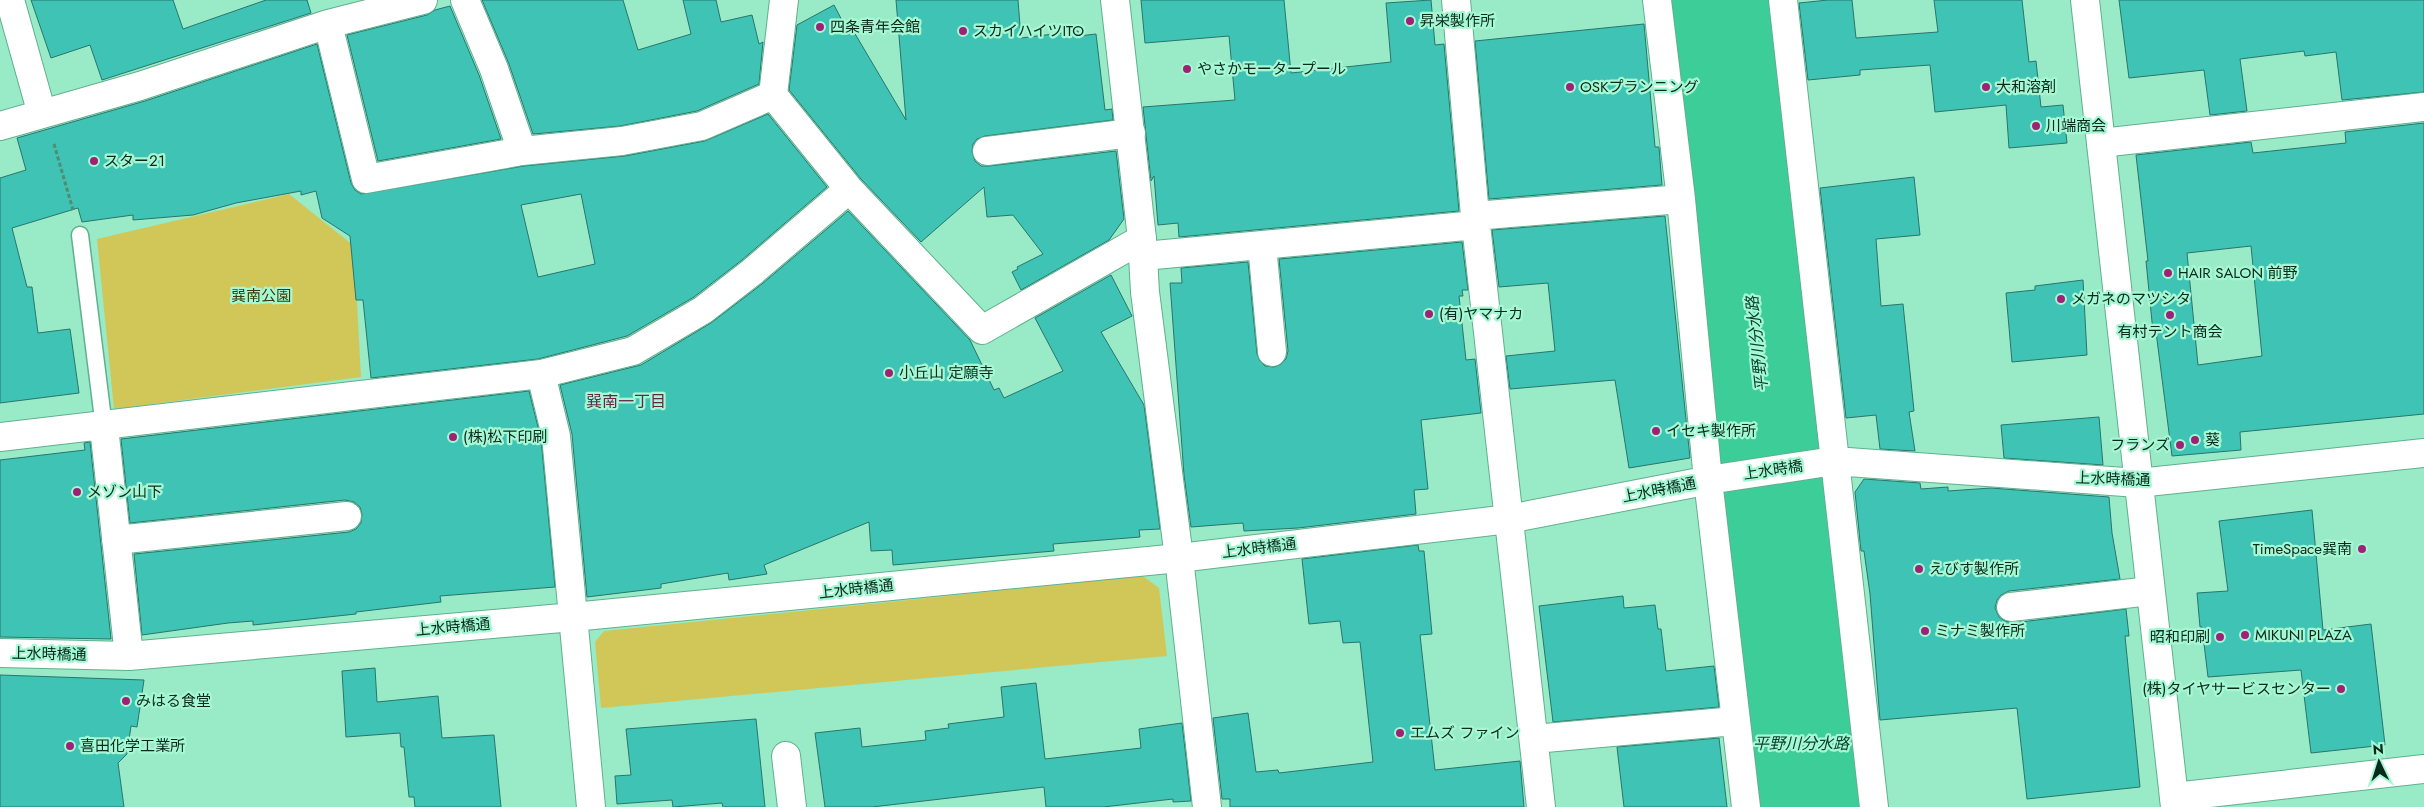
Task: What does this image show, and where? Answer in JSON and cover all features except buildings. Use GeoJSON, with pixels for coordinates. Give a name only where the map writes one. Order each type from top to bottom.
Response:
{"type":"FeatureCollection","features":[{"type":"Feature","properties":{"kind":"street"},"geometry":{"type":"LineString","coordinates":[[10,0],[44,114]]}},
{"type":"Feature","properties":{"kind":"street"},"geometry":{"type":"LineString","coordinates":[[0,126],[140,86],[328,24],[423,0]]}},
{"type":"Feature","properties":{"kind":"street"},"geometry":{"type":"LineString","coordinates":[[464,0],[494,69],[522,151]]}},
{"type":"Feature","properties":{"kind":"street"},"geometry":{"type":"LineString","coordinates":[[784,0],[773,95],[849,189],[982,330],[1143,248],[1262,245],[1680,199]]}},
{"type":"Feature","properties":{"kind":"street"},"geometry":{"type":"LineString","coordinates":[[1115,0],[1143,248],[1145,292],[1179,558],[1207,807]]}},
{"type":"Feature","properties":{"kind":"street"},"geometry":{"type":"LineString","coordinates":[[1456,0],[1476,221],[1541,807]]}},
{"type":"Feature","properties":{"kind":"street"},"geometry":{"type":"LineString","coordinates":[[1657,0],[1712,479],[1735,720],[1746,807]]}},
{"type":"Feature","properties":{"kind":"street"},"geometry":{"type":"LineString","coordinates":[[1783,0],[1832,461],[1874,807]]}},
{"type":"Feature","properties":{"kind":"street"},"geometry":{"type":"LineString","coordinates":[[2085,0],[2174,802],[2424,769]]}},
{"type":"Feature","properties":{"kind":"street"},"geometry":{"type":"LineString","coordinates":[[328,24],[366,179],[522,151],[622,141],[702,126],[773,95]]}},
{"type":"Feature","properties":{"kind":"street"},"geometry":{"type":"LineString","coordinates":[[2101,143],[2424,107]]}},
{"type":"Feature","properties":{"kind":"street"},"geometry":{"type":"LineString","coordinates":[[987,151],[1130,133]]}},
{"type":"Feature","properties":{"kind":"street"},"geometry":{"type":"LineString","coordinates":[[0,438],[541,374],[633,351],[703,310],[752,272],[849,189]]}},
{"type":"Feature","properties":{"kind":"street"},"geometry":{"type":"LineString","coordinates":[[1262,245],[1272,352]]}},
{"type":"Feature","properties":{"kind":"street"},"geometry":{"type":"LineString","coordinates":[[541,374],[556,436],[590,807]]}},
{"type":"Feature","properties":{"kind":"street"},"geometry":{"type":"LineString","coordinates":[[104,427],[129,656]]}},
{"type":"Feature","properties":{"kind":"street","name":"上水時橋通"},"geometry":{"type":"LineString","coordinates":[[1832,461],[2138,483],[2424,453]]}},
{"type":"Feature","properties":{"kind":"street","name":"上水時橋"},"geometry":{"type":"LineString","coordinates":[[1712,479],[1832,461]]}},
{"type":"Feature","properties":{"kind":"street","name":"上水時橋通"},"geometry":{"type":"LineString","coordinates":[[0,653],[129,656],[573,617],[1179,558],[1509,519],[1712,479]]}},
{"type":"Feature","properties":{"kind":"street"},"geometry":{"type":"LineString","coordinates":[[116,540],[347,516]]}},
{"type":"Feature","properties":{"kind":"street"},"geometry":{"type":"LineString","coordinates":[[2011,607],[2150,591]]}},
{"type":"Feature","properties":{"kind":"street"},"geometry":{"type":"LineString","coordinates":[[1534,739],[1735,720]]}},
{"type":"Feature","properties":{"kind":"street"},"geometry":{"type":"LineString","coordinates":[[786,756],[792,807]]}},
{"type":"Feature","properties":{"kind":"lane"},"geometry":{"type":"LineString","coordinates":[[80,235],[104,427]]}},
{"type":"Feature","properties":{"kind":"path"},"geometry":{"type":"LineString","coordinates":[[44,114],[80,235]]}},
{"type":"Feature","properties":{"kind":"green space","name":"巽南公園"},"geometry":{"type":"Polygon","coordinates":[[[289,194],[354,246],[361,377],[114,409],[97,239],[289,194]]]}},
{"type":"Feature","properties":{"kind":"green space"},"geometry":{"type":"Polygon","coordinates":[[[1143,576],[1159,588],[1167,656],[601,708],[595,642],[604,631],[1143,576]]]}},
{"type":"Feature","properties":{"kind":"water","name":"平野川分水路"},"geometry":{"type":"Polygon","coordinates":[[[1669,0],[1772,0],[1860,807],[1757,807],[1669,0]]]}},
{"type":"Feature","properties":{"kind":"place","name":"昇栄製作所"},"geometry":{"type":"Point","coordinates":[1410,21]}},
{"type":"Feature","properties":{"kind":"place","name":"四条青年会館"},"geometry":{"type":"Point","coordinates":[820,27]}},
{"type":"Feature","properties":{"kind":"place","name":"スカイハイツITO"},"geometry":{"type":"Point","coordinates":[963,31]}},
{"type":"Feature","properties":{"kind":"place","name":"やさかモータープール"},"geometry":{"type":"Point","coordinates":[1187,69]}},
{"type":"Feature","properties":{"kind":"place","name":"OSKプランニング"},"geometry":{"type":"Point","coordinates":[1570,87]}},
{"type":"Feature","properties":{"kind":"place","name":"大和溶剤"},"geometry":{"type":"Point","coordinates":[1986,87]}},
{"type":"Feature","properties":{"kind":"place","name":"川端商会"},"geometry":{"type":"Point","coordinates":[2036,126]}},
{"type":"Feature","properties":{"kind":"place","name":"スター２１"},"geometry":{"type":"Point","coordinates":[94,161]}},
{"type":"Feature","properties":{"kind":"place","name":"HAIR SALON 前野"},"geometry":{"type":"Point","coordinates":[2168,273]}},
{"type":"Feature","properties":{"kind":"place","name":"メガネのマツシタ"},"geometry":{"type":"Point","coordinates":[2061,299]}},
{"type":"Feature","properties":{"kind":"place","name":"(有)ヤマナカ"},"geometry":{"type":"Point","coordinates":[1429,314]}},
{"type":"Feature","properties":{"kind":"place","name":"有村テント商会"},"geometry":{"type":"Point","coordinates":[2170,315]}},
{"type":"Feature","properties":{"kind":"place","name":"小丘山 定願寺"},"geometry":{"type":"Point","coordinates":[889,373]}},
{"type":"Feature","properties":{"kind":"place","name":"イセキ製作所"},"geometry":{"type":"Point","coordinates":[1656,431]}},
{"type":"Feature","properties":{"kind":"place","name":"(株)松下印刷"},"geometry":{"type":"Point","coordinates":[453,437]}},
{"type":"Feature","properties":{"kind":"place","name":"葵"},"geometry":{"type":"Point","coordinates":[2195,440]}},
{"type":"Feature","properties":{"kind":"place","name":"フランズ"},"geometry":{"type":"Point","coordinates":[2180,445]}},
{"type":"Feature","properties":{"kind":"place","name":"メゾン山下"},"geometry":{"type":"Point","coordinates":[77,492]}},
{"type":"Feature","properties":{"kind":"place","name":"TimeSpace巽南"},"geometry":{"type":"Point","coordinates":[2362,549]}},
{"type":"Feature","properties":{"kind":"place","name":"えびす製作所"},"geometry":{"type":"Point","coordinates":[1919,569]}},
{"type":"Feature","properties":{"kind":"place","name":"ミナミ製作所"},"geometry":{"type":"Point","coordinates":[1925,631]}},
{"type":"Feature","properties":{"kind":"place","name":"MIKUNI PLAZA"},"geometry":{"type":"Point","coordinates":[2245,635]}},
{"type":"Feature","properties":{"kind":"place","name":"昭和印刷"},"geometry":{"type":"Point","coordinates":[2220,637]}},
{"type":"Feature","properties":{"kind":"place","name":"(株)タイヤサービスセンター"},"geometry":{"type":"Point","coordinates":[2341,689]}},
{"type":"Feature","properties":{"kind":"place","name":"みはる食堂"},"geometry":{"type":"Point","coordinates":[126,701]}},
{"type":"Feature","properties":{"kind":"place","name":"エムズ ファイン"},"geometry":{"type":"Point","coordinates":[1400,733]}},
{"type":"Feature","properties":{"kind":"place","name":"喜田化学工業所"},"geometry":{"type":"Point","coordinates":[70,746]}},
{"type":"Feature","properties":{"kind":"district","name":"巽南一丁目"},"geometry":{"type":"Point","coordinates":[626,401]}}]}
